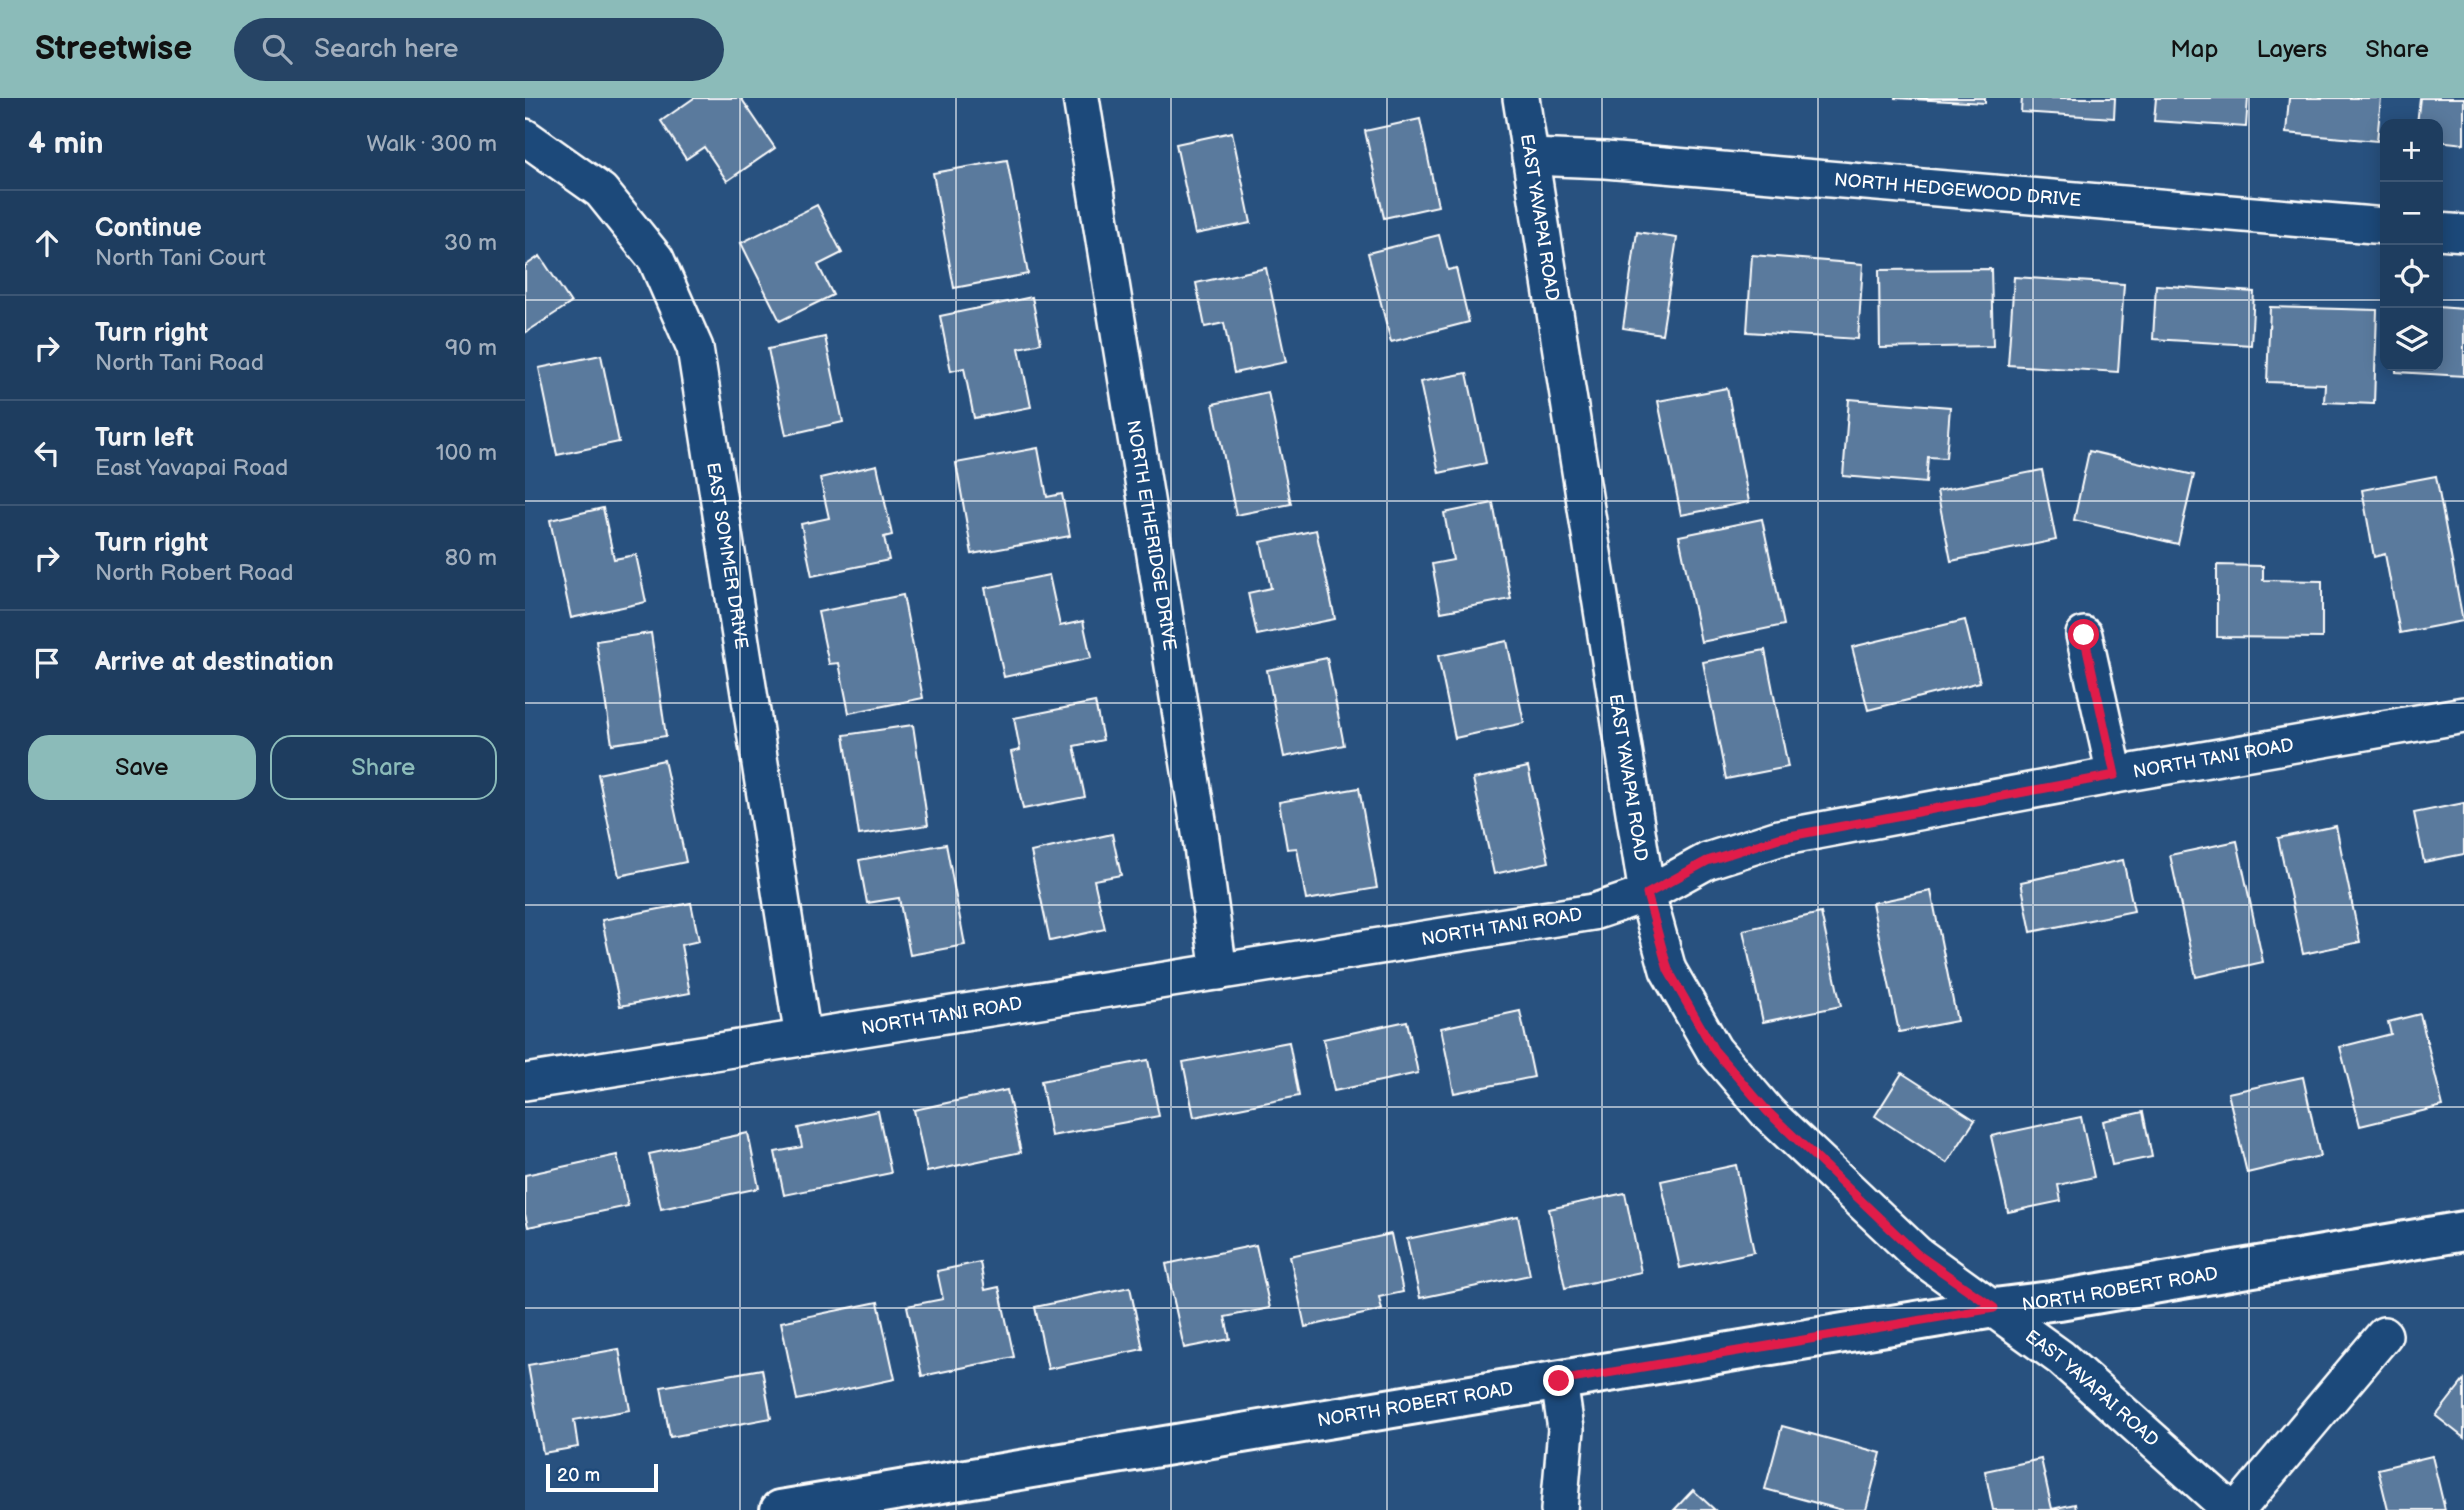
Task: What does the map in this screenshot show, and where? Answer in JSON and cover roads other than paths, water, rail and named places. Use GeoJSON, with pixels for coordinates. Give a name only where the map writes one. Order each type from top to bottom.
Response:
{"type":"FeatureCollection","features":[{"type":"Feature","properties":{"kind":"main road","name":"NORTH ROBERT ROAD"},"geometry":{"type":"LineString","coordinates":[[794,1509],[2464,1231]]}},
{"type":"Feature","properties":{"kind":"street","name":"NORTH ETHERIDGE DRIVE"},"geometry":{"type":"LineString","coordinates":[[1081,98],[1201,839],[1219,972]]}},
{"type":"Feature","properties":{"kind":"street","name":"EAST YAVAPAI ROAD"},"geometry":{"type":"LineString","coordinates":[[1521,98],[1647,894],[1668,970],[1714,1050],[1768,1112],[1917,1254],[2061,1358],[2231,1510]]}},
{"type":"Feature","properties":{"kind":"street","name":"EAST SOMMER DRIVE"},"geometry":{"type":"LineString","coordinates":[[525,137],[601,191],[656,259],[695,348],[803,1038]]}},
{"type":"Feature","properties":{"kind":"street","name":"NORTH HEDGEWOOD DRIVE"},"geometry":{"type":"LineString","coordinates":[[1530,157],[1605,160],[2380,226]]}},
{"type":"Feature","properties":{"kind":"street"},"geometry":{"type":"LineString","coordinates":[[2443,231],[2464,233]]}},
{"type":"Feature","properties":{"kind":"street"},"geometry":{"type":"LineString","coordinates":[[2084,635],[2115,775]]}},
{"type":"Feature","properties":{"kind":"street","name":"NORTH TANI ROAD"},"geometry":{"type":"LineString","coordinates":[[525,1082],[1593,912],[1647,894],[1707,861],[1779,838],[2115,775],[2464,715]]}},
{"type":"Feature","properties":{"kind":"street"},"geometry":{"type":"LineString","coordinates":[[2237,1510],[2384,1335]]}},
{"type":"Feature","properties":{"kind":"street"},"geometry":{"type":"LineString","coordinates":[[1559,1381],[1566,1429],[1559,1510]]}}]}
